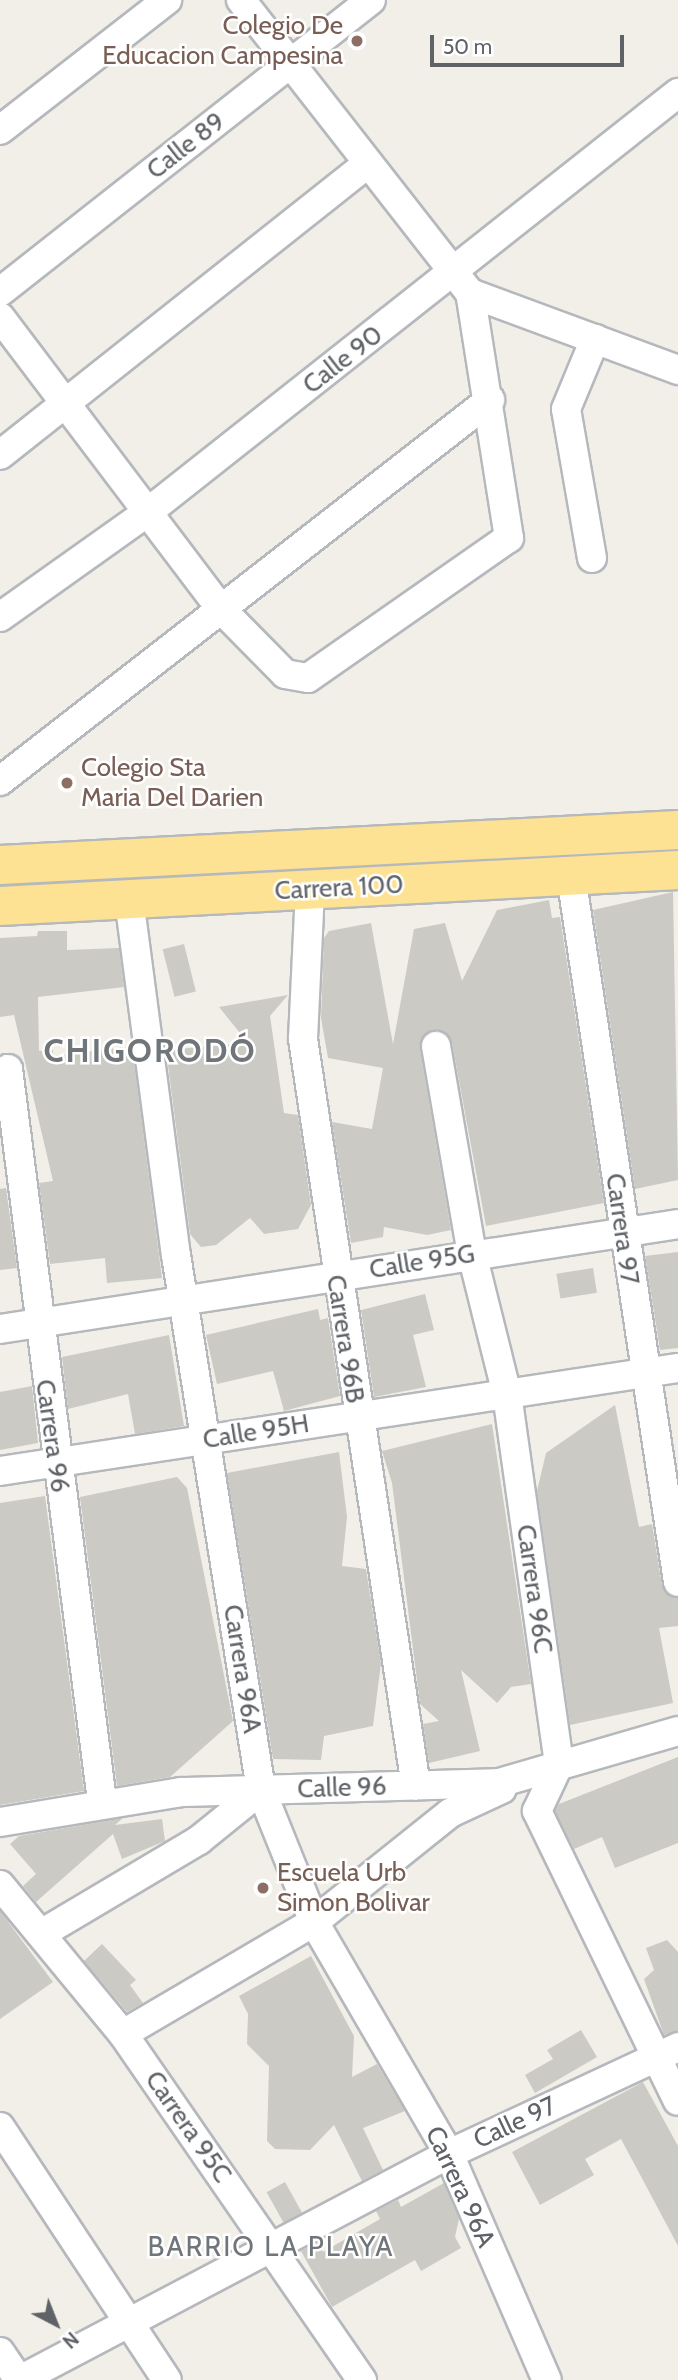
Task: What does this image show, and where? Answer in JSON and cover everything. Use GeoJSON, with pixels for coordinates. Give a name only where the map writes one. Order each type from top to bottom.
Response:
{"type":"FeatureCollection","features":[{"type":"Feature","properties":{"kind":"highway","name":"Carrera 100"},"geometry":{"type":"LineString","coordinates":[[0,865],[678,830]]}},
{"type":"Feature","properties":{"kind":"highway","name":"Carrera 100"},"geometry":{"type":"LineString","coordinates":[[0,906],[678,870]]}},
{"type":"Feature","properties":{"kind":"street"},"geometry":{"type":"LineString","coordinates":[[0,130],[166,0]]}},
{"type":"Feature","properties":{"kind":"street"},"geometry":{"type":"LineString","coordinates":[[0,317],[221,609],[285,674],[308,678],[509,538],[490,400],[461,284],[241,0]]}},
{"type":"Feature","properties":{"kind":"street","name":"Calle 89"},"geometry":{"type":"LineString","coordinates":[[0,292],[371,0]]}},
{"type":"Feature","properties":{"kind":"street","name":"Calle 90"},"geometry":{"type":"LineString","coordinates":[[0,617],[461,284],[678,93]]}},
{"type":"Feature","properties":{"kind":"street"},"geometry":{"type":"LineString","coordinates":[[0,455],[368,164]]}},
{"type":"Feature","properties":{"kind":"street"},"geometry":{"type":"LineString","coordinates":[[461,284],[678,370]]}},
{"type":"Feature","properties":{"kind":"street"},"geometry":{"type":"LineString","coordinates":[[592,558],[566,409],[595,339]]}},
{"type":"Feature","properties":{"kind":"street"},"geometry":{"type":"LineString","coordinates":[[0,781],[490,400]]}},
{"type":"Feature","properties":{"kind":"street","name":"Carrera 97"},"geometry":{"type":"LineString","coordinates":[[571,876],[644,1373],[678,1582]]}},
{"type":"Feature","properties":{"kind":"street","name":"Carrera 96B"},"geometry":{"type":"LineString","coordinates":[[310,890],[303,1039],[335,1276],[416,1786]]}},
{"type":"Feature","properties":{"kind":"street","name":"Carrera 96A"},"geometry":{"type":"LineString","coordinates":[[129,899],[183,1300],[261,1790],[314,1922],[449,2154],[547,2380]]}},
{"type":"Feature","properties":{"kind":"street","name":"Carrera 96C"},"geometry":{"type":"LineString","coordinates":[[436,1046],[472,1254],[506,1394],[559,1764]]}},
{"type":"Feature","properties":{"kind":"street","name":"Carrera 96"},"geometry":{"type":"LineString","coordinates":[[8,1069],[37,1323],[102,1801]]}},
{"type":"Feature","properties":{"kind":"street","name":"Calle 95G"},"geometry":{"type":"LineString","coordinates":[[0,1329],[678,1224]]}},
{"type":"Feature","properties":{"kind":"street","name":"Calle 95H"},"geometry":{"type":"LineString","coordinates":[[0,1472],[678,1368]]}},
{"type":"Feature","properties":{"kind":"street","name":"Calle 96"},"geometry":{"type":"LineString","coordinates":[[0,1822],[102,1801],[261,1790],[499,1783],[678,1731]]}},
{"type":"Feature","properties":{"kind":"street"},"geometry":{"type":"LineString","coordinates":[[559,1764],[537,1811],[569,1883],[668,2051],[678,2101]]}},
{"type":"Feature","properties":{"kind":"street"},"geometry":{"type":"LineString","coordinates":[[123,2034],[314,1922],[450,1813],[559,1764]]}},
{"type":"Feature","properties":{"kind":"street"},"geometry":{"type":"LineString","coordinates":[[41,1934],[199,1840],[261,1790]]}},
{"type":"Feature","properties":{"kind":"street","name":"Carrera 95C"},"geometry":{"type":"LineString","coordinates":[[0,1885],[123,2034],[362,2380]]}},
{"type":"Feature","properties":{"kind":"street","name":"Calle 97"},"geometry":{"type":"LineString","coordinates":[[20,2380],[449,2154],[668,2051]]}},
{"type":"Feature","properties":{"kind":"street"},"geometry":{"type":"LineString","coordinates":[[0,2127],[131,2321],[167,2380]]}},
{"type":"Feature","properties":{"kind":"street"},"geometry":{"type":"LineString","coordinates":[[0,2352],[20,2380]]}},
{"type":"Feature","properties":{"kind":"building"},"geometry":{"type":"Polygon","coordinates":[[[673,892],[678,1180],[635,1189],[593,910],[673,892]]]}},
{"type":"Feature","properties":{"kind":"building"},"geometry":{"type":"Polygon","coordinates":[[[549,900],[552,918],[560,917],[604,1203],[486,1226],[452,1043],[434,1030],[420,1049],[451,1230],[427,1235],[384,1227],[383,1237],[351,1243],[332,1122],[372,1129],[383,1068],[328,1058],[321,1018],[324,938],[329,931],[371,923],[393,1044],[414,929],[445,923],[462,981],[497,910],[549,900]]]}},
{"type":"Feature","properties":{"kind":"building"},"geometry":{"type":"Polygon","coordinates":[[[38,931],[67,931],[67,950],[119,948],[124,987],[38,997],[39,1051],[53,1050],[53,1056],[132,1046],[162,1278],[107,1283],[105,1258],[50,1264],[39,1183],[53,1181],[14,1015],[0,1017],[0,938],[37,936],[38,931]]]}},
{"type":"Feature","properties":{"kind":"building"},"geometry":{"type":"Polygon","coordinates":[[[184,944],[196,992],[175,997],[163,949],[184,944]]]}},
{"type":"Feature","properties":{"kind":"building"},"geometry":{"type":"Polygon","coordinates":[[[288,995],[270,1016],[284,1113],[298,1115],[311,1205],[298,1229],[264,1234],[250,1218],[216,1245],[201,1247],[190,1234],[166,1050],[248,1043],[219,1007],[288,995]]]}},
{"type":"Feature","properties":{"kind":"building"},"geometry":{"type":"Polygon","coordinates":[[[6,1188],[17,1268],[0,1270],[0,1189],[6,1188]]]}},
{"type":"Feature","properties":{"kind":"building"},"geometry":{"type":"Polygon","coordinates":[[[678,1252],[678,1348],[660,1350],[645,1256],[678,1252]]]}},
{"type":"Feature","properties":{"kind":"building"},"geometry":{"type":"Polygon","coordinates":[[[593,1268],[597,1293],[560,1298],[556,1274],[593,1268]]]}},
{"type":"Feature","properties":{"kind":"building"},"geometry":{"type":"Polygon","coordinates":[[[425,1294],[434,1330],[413,1335],[426,1387],[374,1397],[361,1310],[425,1294]]]}},
{"type":"Feature","properties":{"kind":"building"},"geometry":{"type":"Polygon","coordinates":[[[318,1309],[320,1320],[328,1318],[340,1396],[284,1411],[273,1371],[217,1384],[206,1335],[318,1309]]]}},
{"type":"Feature","properties":{"kind":"building"},"geometry":{"type":"Polygon","coordinates":[[[169,1335],[184,1426],[135,1434],[128,1394],[68,1409],[62,1357],[169,1335]]]}},
{"type":"Feature","properties":{"kind":"building"},"geometry":{"type":"Polygon","coordinates":[[[32,1386],[38,1443],[0,1450],[0,1392],[32,1386]]]}},
{"type":"Feature","properties":{"kind":"building"},"geometry":{"type":"Polygon","coordinates":[[[615,1405],[639,1527],[652,1524],[662,1585],[678,1598],[678,1626],[659,1628],[673,1703],[570,1725],[537,1491],[546,1453],[615,1405]]]}},
{"type":"Feature","properties":{"kind":"building"},"geometry":{"type":"Polygon","coordinates":[[[492,1424],[531,1684],[511,1687],[497,1703],[461,1670],[480,1751],[429,1763],[423,1724],[439,1721],[420,1704],[392,1483],[382,1451],[492,1424]]]}},
{"type":"Feature","properties":{"kind":"building"},"geometry":{"type":"Polygon","coordinates":[[[339,1452],[347,1517],[342,1566],[366,1569],[381,1663],[373,1726],[324,1736],[321,1760],[273,1759],[227,1473],[339,1452]]]}},
{"type":"Feature","properties":{"kind":"building"},"geometry":{"type":"Polygon","coordinates":[[[177,1477],[187,1488],[233,1721],[170,1777],[117,1786],[80,1497],[177,1477]]]}},
{"type":"Feature","properties":{"kind":"building"},"geometry":{"type":"Polygon","coordinates":[[[45,1496],[84,1791],[0,1805],[0,1503],[45,1496]]]}},
{"type":"Feature","properties":{"kind":"building"},"geometry":{"type":"Polygon","coordinates":[[[678,1757],[678,1843],[615,1868],[602,1837],[574,1849],[555,1811],[559,1804],[678,1757]]]}},
{"type":"Feature","properties":{"kind":"building"},"geometry":{"type":"Polygon","coordinates":[[[123,1818],[115,1825],[162,1819],[165,1841],[122,1859],[113,1834],[36,1902],[23,1886],[36,1874],[10,1844],[19,1836],[123,1818]]]}},
{"type":"Feature","properties":{"kind":"building"},"geometry":{"type":"Polygon","coordinates":[[[0,1911],[53,1982],[0,2019],[0,1911]]]}},
{"type":"Feature","properties":{"kind":"building"},"geometry":{"type":"Polygon","coordinates":[[[667,1940],[678,1952],[678,2031],[664,2035],[644,1979],[654,1970],[646,1948],[667,1940]]]}},
{"type":"Feature","properties":{"kind":"building"},"geometry":{"type":"Polygon","coordinates":[[[102,1944],[136,1980],[130,1985],[143,2003],[127,2012],[84,1961],[102,1944]]]}},
{"type":"Feature","properties":{"kind":"building"},"geometry":{"type":"Polygon","coordinates":[[[311,1956],[354,2036],[352,2077],[377,2064],[405,2111],[363,2128],[383,2170],[362,2181],[334,2125],[310,2150],[275,2149],[267,2141],[269,2066],[247,2044],[248,2014],[239,1996],[311,1956]]]}},
{"type":"Feature","properties":{"kind":"building"},"geometry":{"type":"Polygon","coordinates":[[[581,2030],[597,2057],[535,2093],[525,2075],[553,2059],[547,2050],[581,2030]]]}},
{"type":"Feature","properties":{"kind":"building"},"geometry":{"type":"Polygon","coordinates":[[[643,2082],[678,2146],[678,2246],[621,2139],[585,2159],[594,2175],[540,2205],[512,2152],[643,2082]]]}},
{"type":"Feature","properties":{"kind":"building"},"geometry":{"type":"Polygon","coordinates":[[[285,2182],[302,2213],[284,2223],[267,2192],[285,2182]]]}},
{"type":"Feature","properties":{"kind":"building"},"geometry":{"type":"Polygon","coordinates":[[[444,2183],[459,2219],[455,2237],[461,2248],[421,2271],[415,2260],[332,2307],[301,2251],[318,2242],[323,2252],[380,2219],[376,2211],[398,2200],[401,2207],[444,2183]]]}},
{"type":"Feature","properties":{"kind":"place","name":"Colegio De Educacion Campesina"},"geometry":{"type":"Point","coordinates":[357,41]}},
{"type":"Feature","properties":{"kind":"place","name":"Colegio Sta Maria Del Darien"},"geometry":{"type":"Point","coordinates":[67,783]}},
{"type":"Feature","properties":{"kind":"place","name":"Escuela Urb Simon Bolivar"},"geometry":{"type":"Point","coordinates":[263,1888]}},
{"type":"Feature","properties":{"kind":"district","name":"CHIGORODÓ"},"geometry":{"type":"Point","coordinates":[150,1051]}},
{"type":"Feature","properties":{"kind":"district","name":"BARRIO LA PLAYA"},"geometry":{"type":"Point","coordinates":[271,2246]}}]}
